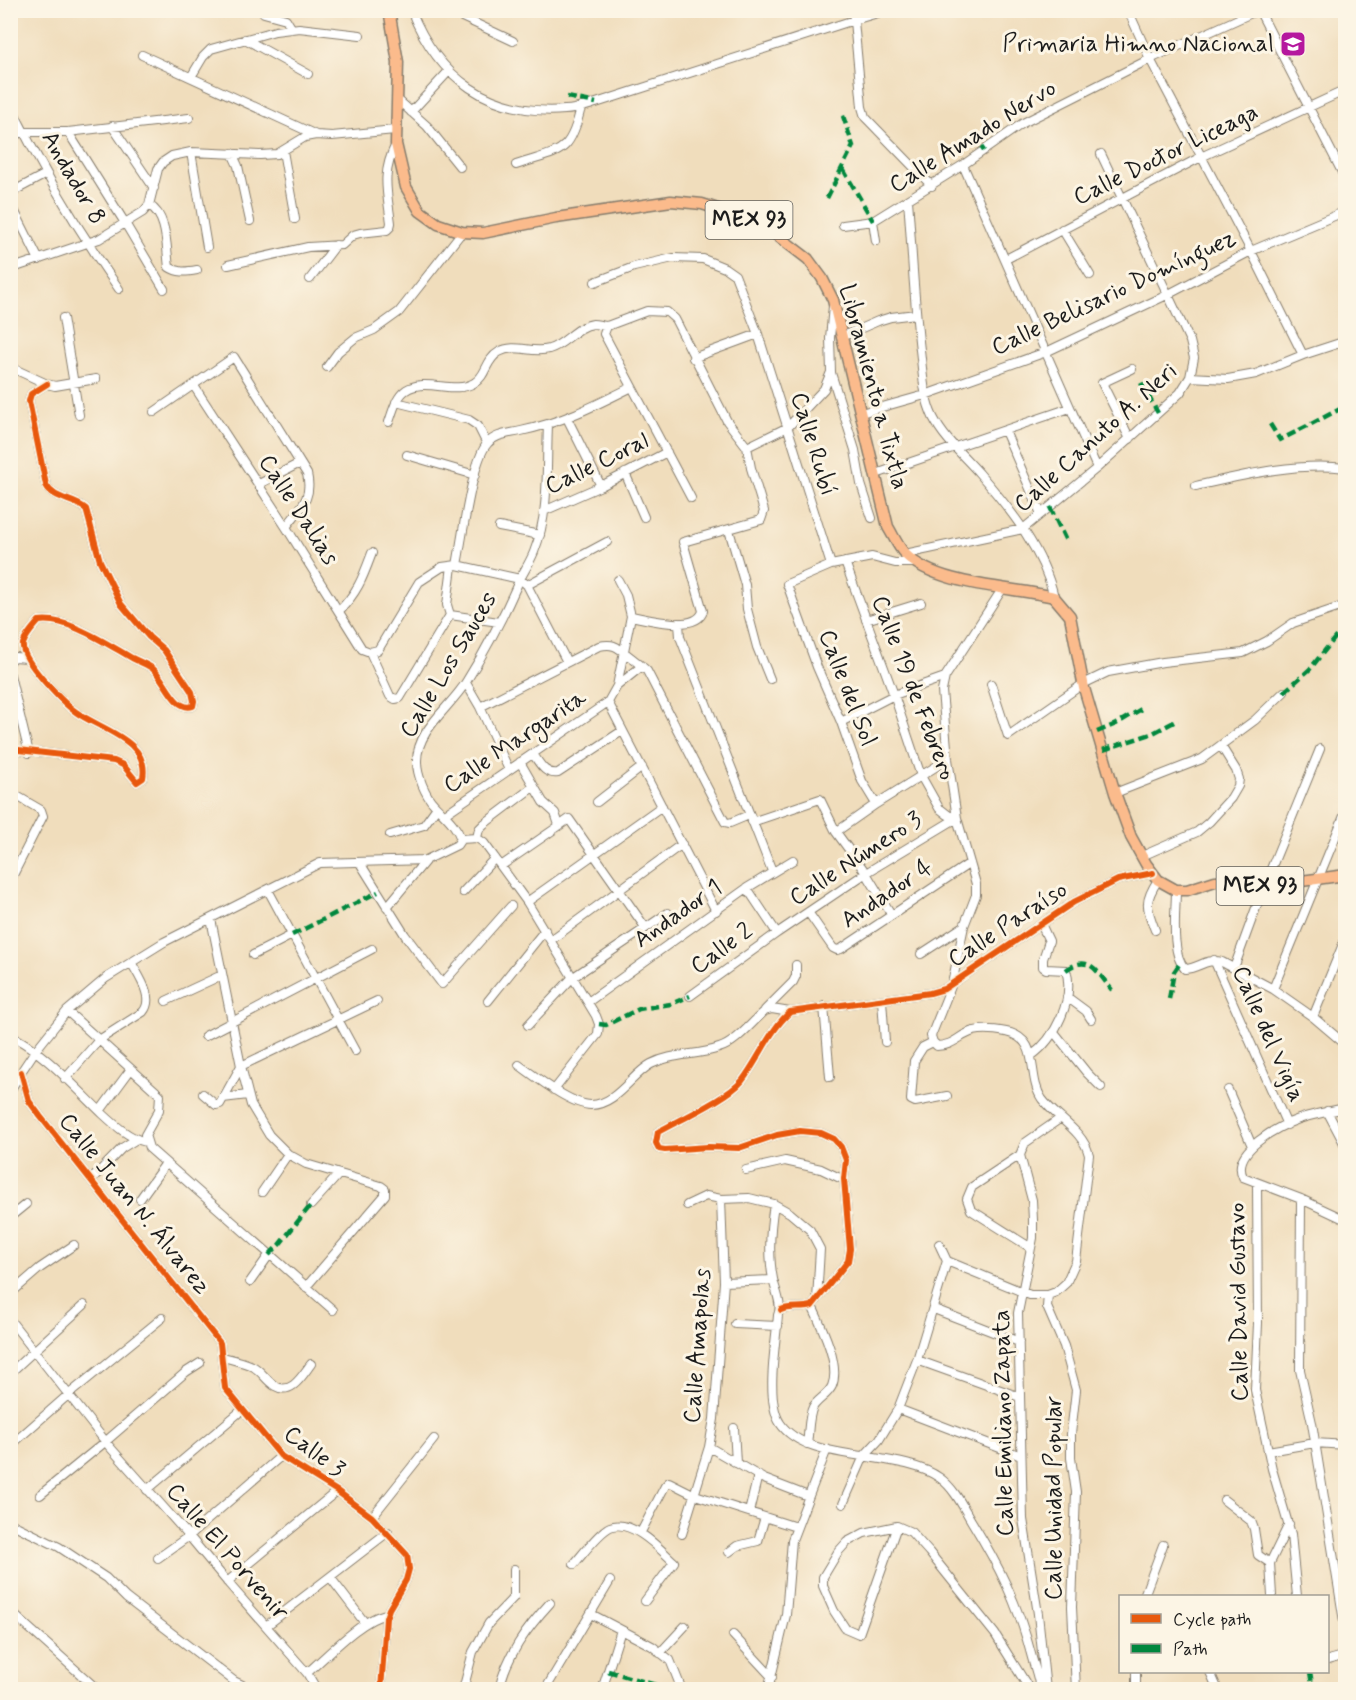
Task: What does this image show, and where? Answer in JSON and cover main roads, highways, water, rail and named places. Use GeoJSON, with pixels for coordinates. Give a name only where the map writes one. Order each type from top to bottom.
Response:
{"type":"FeatureCollection","features":[{"type":"Feature","properties":{"kind":"main road","name":"Libramiento a Tixtla"},"geometry":{"type":"LineString","coordinates":[[389,10],[398,62],[396,144],[406,187],[420,211],[438,225],[462,232],[483,233],[556,218],[671,201],[702,204],[742,217],[774,233],[808,259],[822,278],[833,300],[888,527],[905,554],[929,571],[969,582],[1054,597],[1070,616],[1083,684],[1115,793],[1131,837],[1155,877],[1176,890],[1186,890],[1215,881],[1230,880],[1264,886],[1318,880],[1344,872]]}},
{"type":"Feature","properties":{"kind":"place","name":"Primaria Himno Nacional"},"geometry":{"type":"Point","coordinates":[1293,44]}}]}
